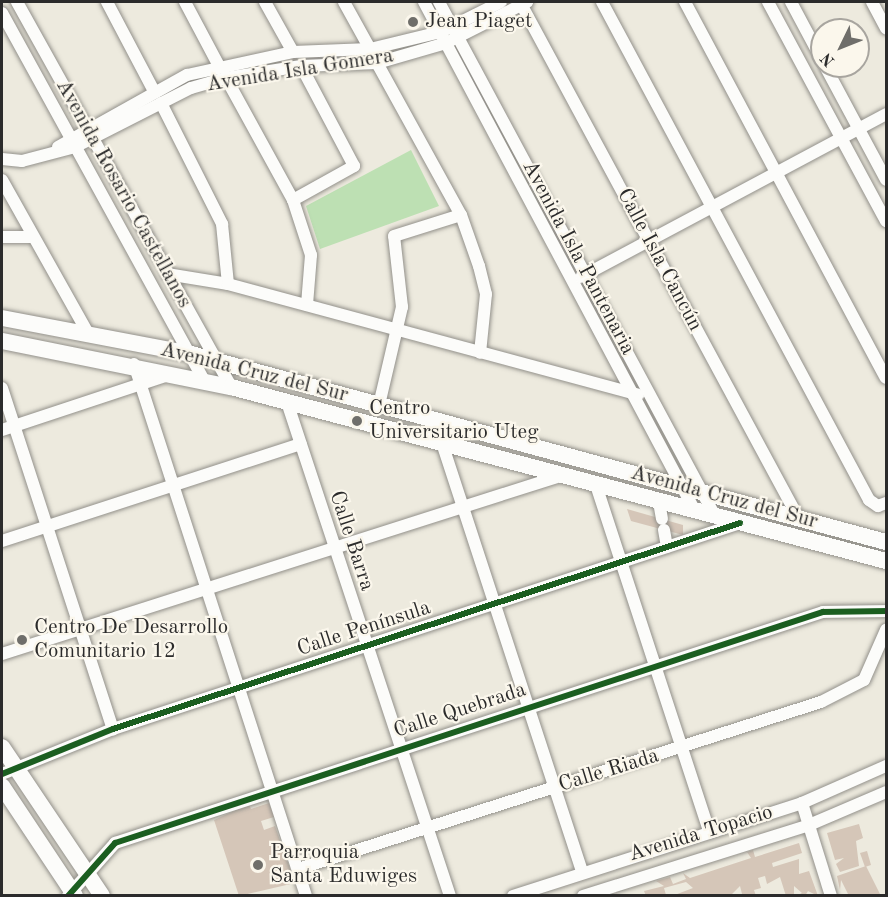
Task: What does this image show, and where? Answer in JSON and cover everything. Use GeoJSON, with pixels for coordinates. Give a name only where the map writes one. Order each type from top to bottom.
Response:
{"type":"FeatureCollection","features":[{"type":"Feature","properties":{"kind":"main road","name":"Avenida Cruz del Sur"},"geometry":{"type":"LineString","coordinates":[[2,318],[191,354],[886,542]]}},
{"type":"Feature","properties":{"kind":"main road","name":"Avenida Cruz del Sur"},"geometry":{"type":"LineString","coordinates":[[2,341],[134,364],[204,380],[886,561]]}},
{"type":"Feature","properties":{"kind":"main road"},"geometry":{"type":"LineString","coordinates":[[2,747],[7,770],[88,874],[102,896]]}},
{"type":"Feature","properties":{"kind":"main road"},"geometry":{"type":"LineString","coordinates":[[2,786],[72,894]]}},
{"type":"Feature","properties":{"kind":"street","name":"Avenida Rosario Castellanos"},"geometry":{"type":"LineString","coordinates":[[17,2],[231,387]]}},
{"type":"Feature","properties":{"kind":"street"},"geometry":{"type":"LineString","coordinates":[[107,2],[154,91]]}},
{"type":"Feature","properties":{"kind":"street"},"geometry":{"type":"LineString","coordinates":[[185,2],[219,66]]}},
{"type":"Feature","properties":{"kind":"street"},"geometry":{"type":"LineString","coordinates":[[265,2],[293,52]]}},
{"type":"Feature","properties":{"kind":"street"},"geometry":{"type":"LineString","coordinates":[[344,2],[370,49]]}},
{"type":"Feature","properties":{"kind":"street","name":"Avenida Isla Pantenaria"},"geometry":{"type":"LineString","coordinates":[[424,2],[449,35],[587,274],[715,516]]}},
{"type":"Feature","properties":{"kind":"street","name":"Avenida Isla Pantenaria"},"geometry":{"type":"LineString","coordinates":[[439,2],[449,35],[572,282],[695,511]]}},
{"type":"Feature","properties":{"kind":"street","name":"Avenida Isla Gomera"},"geometry":{"type":"LineString","coordinates":[[2,159],[22,161],[73,143],[154,91],[187,75],[219,66],[293,52],[370,49],[449,35],[501,2]]}},
{"type":"Feature","properties":{"kind":"street"},"geometry":{"type":"LineString","coordinates":[[602,2],[714,207],[869,500],[878,506],[886,503]]}},
{"type":"Feature","properties":{"kind":"street"},"geometry":{"type":"LineString","coordinates":[[685,2],[886,378]]}},
{"type":"Feature","properties":{"kind":"street"},"geometry":{"type":"LineString","coordinates":[[768,2],[886,221]]}},
{"type":"Feature","properties":{"kind":"street"},"geometry":{"type":"LineString","coordinates":[[791,2],[810,38]]}},
{"type":"Feature","properties":{"kind":"street"},"geometry":{"type":"LineString","coordinates":[[872,2],[886,28]]}},
{"type":"Feature","properties":{"kind":"street","name":"Avenida Isla Gomera"},"geometry":{"type":"LineString","coordinates":[[89,133],[191,88],[226,78],[301,66],[377,63],[524,3]]}},
{"type":"Feature","properties":{"kind":"street","name":"Calle Isla Cancún"},"geometry":{"type":"LineString","coordinates":[[524,3],[799,519]]}},
{"type":"Feature","properties":{"kind":"street","name":"Avenida Rosario Castellanos"},"geometry":{"type":"LineString","coordinates":[[2,13],[204,380]]}},
{"type":"Feature","properties":{"kind":"street"},"geometry":{"type":"LineString","coordinates":[[331,51],[334,65]]}},
{"type":"Feature","properties":{"kind":"street"},"geometry":{"type":"LineString","coordinates":[[377,63],[461,215],[486,294],[480,353]]}},
{"type":"Feature","properties":{"kind":"street"},"geometry":{"type":"LineString","coordinates":[[292,200],[353,169],[301,66]]}},
{"type":"Feature","properties":{"kind":"street"},"geometry":{"type":"LineString","coordinates":[[187,75],[191,88]]}},
{"type":"Feature","properties":{"kind":"street"},"geometry":{"type":"LineString","coordinates":[[226,78],[292,200],[311,255],[307,305]]}},
{"type":"Feature","properties":{"kind":"street"},"geometry":{"type":"LineString","coordinates":[[831,78],[886,180]]}},
{"type":"Feature","properties":{"kind":"street"},"geometry":{"type":"LineString","coordinates":[[161,103],[222,224],[228,284]]}},
{"type":"Feature","properties":{"kind":"street"},"geometry":{"type":"LineString","coordinates":[[572,282],[886,114]]}},
{"type":"Feature","properties":{"kind":"street"},"geometry":{"type":"LineString","coordinates":[[2,180],[88,333]]}},
{"type":"Feature","properties":{"kind":"street"},"geometry":{"type":"LineString","coordinates":[[379,405],[398,331],[403,281],[394,236],[461,215]]}},
{"type":"Feature","properties":{"kind":"street"},"geometry":{"type":"LineString","coordinates":[[2,237],[33,237]]}},
{"type":"Feature","properties":{"kind":"street"},"geometry":{"type":"LineString","coordinates":[[167,274],[228,284],[634,397],[649,390]]}},
{"type":"Feature","properties":{"kind":"street"},"geometry":{"type":"LineString","coordinates":[[134,364],[241,687],[306,896]]}},
{"type":"Feature","properties":{"kind":"street"},"geometry":{"type":"LineString","coordinates":[[2,430],[175,374]]}},
{"type":"Feature","properties":{"kind":"street"},"geometry":{"type":"LineString","coordinates":[[2,388],[112,729]]}},
{"type":"Feature","properties":{"kind":"street","name":"Calle Barra"},"geometry":{"type":"LineString","coordinates":[[287,402],[450,896]]}},
{"type":"Feature","properties":{"kind":"street"},"geometry":{"type":"LineString","coordinates":[[441,443],[465,507],[582,872]]}},
{"type":"Feature","properties":{"kind":"street"},"geometry":{"type":"LineString","coordinates":[[2,541],[301,444]]}},
{"type":"Feature","properties":{"kind":"street"},"geometry":{"type":"LineString","coordinates":[[2,654],[335,545],[560,476]]}},
{"type":"Feature","properties":{"kind":"street"},"geometry":{"type":"LineString","coordinates":[[596,485],[709,830]]}},
{"type":"Feature","properties":{"kind":"street"},"geometry":{"type":"LineString","coordinates":[[659,502],[667,547]]}},
{"type":"Feature","properties":{"kind":"street","name":"Calle Península"},"geometry":{"type":"LineString","coordinates":[[7,770],[112,729],[740,523]]}},
{"type":"Feature","properties":{"kind":"street","name":"Calle Quebrada"},"geometry":{"type":"LineString","coordinates":[[72,894],[115,843],[273,789],[824,612],[886,611]]}},
{"type":"Feature","properties":{"kind":"street","name":"Calle Riada"},"geometry":{"type":"LineString","coordinates":[[298,869],[682,748],[848,692],[875,663],[886,630]]}},
{"type":"Feature","properties":{"kind":"street","name":"Avenida Topacio"},"geometry":{"type":"LineString","coordinates":[[518,895],[709,830],[802,803],[886,766]]}},
{"type":"Feature","properties":{"kind":"street","name":"Avenida Topacio"},"geometry":{"type":"LineString","coordinates":[[584,896],[809,825],[886,792]]}},
{"type":"Feature","properties":{"kind":"street"},"geometry":{"type":"LineString","coordinates":[[802,803],[831,896]]}},
{"type":"Feature","properties":{"kind":"green space"},"geometry":{"type":"Polygon","coordinates":[[[411,150],[439,206],[320,249],[306,206],[411,150]]]}},
{"type":"Feature","properties":{"kind":"building"},"geometry":{"type":"Polygon","coordinates":[[[627,509],[683,525],[683,535],[631,521],[627,509]]]}},
{"type":"Feature","properties":{"kind":"building","name":"Parroquia Santa Eduwiges"},"geometry":{"type":"Polygon","coordinates":[[[269,803],[274,817],[261,821],[264,830],[275,826],[295,883],[239,896],[214,820],[249,804],[251,809],[269,803]]]}},
{"type":"Feature","properties":{"kind":"building"},"geometry":{"type":"Polygon","coordinates":[[[859,824],[863,838],[856,841],[859,866],[840,872],[836,864],[844,858],[835,860],[827,833],[859,824]]]}},
{"type":"Feature","properties":{"kind":"building"},"geometry":{"type":"Polygon","coordinates":[[[799,843],[802,853],[772,863],[773,867],[799,859],[799,874],[809,871],[818,896],[808,891],[805,896],[796,896],[802,893],[794,886],[794,896],[786,896],[780,877],[767,884],[765,876],[758,878],[761,888],[754,890],[756,896],[742,894],[740,886],[730,896],[672,896],[693,888],[686,882],[664,888],[666,895],[646,896],[644,891],[664,886],[656,881],[670,877],[673,884],[686,879],[683,873],[690,878],[751,858],[747,852],[753,850],[755,857],[799,843]]]}},
{"type":"Feature","properties":{"kind":"building"},"geometry":{"type":"Polygon","coordinates":[[[867,851],[871,865],[865,867],[860,853],[867,851]]]}},
{"type":"Feature","properties":{"kind":"building"},"geometry":{"type":"Polygon","coordinates":[[[866,866],[880,894],[849,896],[841,880],[840,890],[837,876],[866,866]]]}},
{"type":"Feature","properties":{"kind":"cycle path"},"geometry":{"type":"LineString","coordinates":[[2,774],[113,729],[740,523]]}},
{"type":"Feature","properties":{"kind":"cycle path"},"geometry":{"type":"LineString","coordinates":[[68,896],[115,843],[823,612],[886,611]]}},
{"type":"Feature","properties":{"kind":"place","name":"Jean Piaget"},"geometry":{"type":"Point","coordinates":[413,22]}},
{"type":"Feature","properties":{"kind":"place","name":"Centro Universitario Uteg"},"geometry":{"type":"Point","coordinates":[357,421]}},
{"type":"Feature","properties":{"kind":"place","name":"Centro De Desarrollo Comunitario 12"},"geometry":{"type":"Point","coordinates":[22,640]}},
{"type":"Feature","properties":{"kind":"place","name":"Parroquia Santa Eduwiges"},"geometry":{"type":"Point","coordinates":[258,865]}}]}
